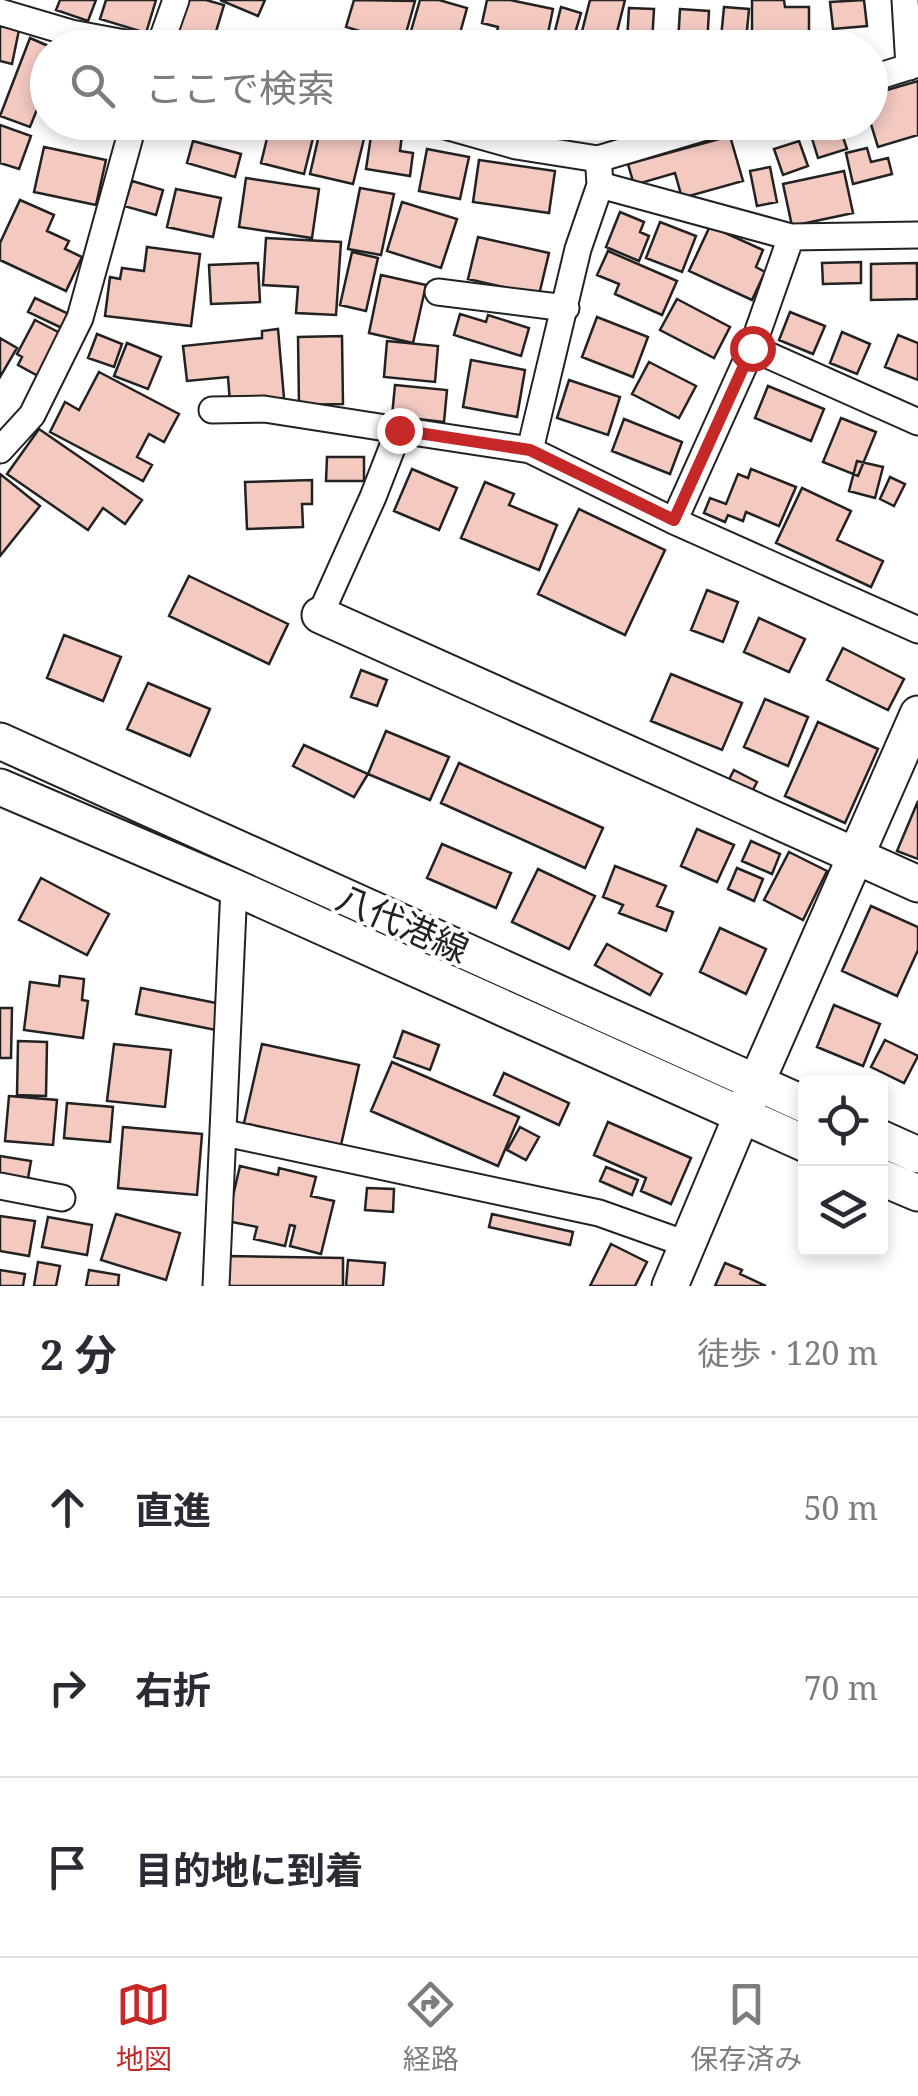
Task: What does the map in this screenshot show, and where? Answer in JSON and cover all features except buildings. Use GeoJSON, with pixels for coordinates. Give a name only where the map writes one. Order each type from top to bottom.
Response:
{"type":"FeatureCollection","features":[{"type":"Feature","properties":{"kind":"main road"},"geometry":{"type":"LineString","coordinates":[[320,616],[918,884]]}},
{"type":"Feature","properties":{"kind":"main road"},"geometry":{"type":"LineString","coordinates":[[670,1286],[918,714]]}},
{"type":"Feature","properties":{"kind":"main road","name":"八代港線"},"geometry":{"type":"LineString","coordinates":[[0,741],[798,1101]]}},
{"type":"Feature","properties":{"kind":"main road","name":"八代港線"},"geometry":{"type":"LineString","coordinates":[[0,787],[234,887],[798,1140]]}},
{"type":"Feature","properties":{"kind":"main road"},"geometry":{"type":"LineString","coordinates":[[888,1142],[918,1155]]}},
{"type":"Feature","properties":{"kind":"main road"},"geometry":{"type":"LineString","coordinates":[[888,1180],[918,1193]]}},
{"type":"Feature","properties":{"kind":"street"},"geometry":{"type":"LineString","coordinates":[[163,30],[176,0]]}},
{"type":"Feature","properties":{"kind":"street"},"geometry":{"type":"LineString","coordinates":[[888,74],[914,66],[906,0]]}},
{"type":"Feature","properties":{"kind":"street"},"geometry":{"type":"LineString","coordinates":[[0,12],[61,30]]}},
{"type":"Feature","properties":{"kind":"street"},"geometry":{"type":"LineString","coordinates":[[0,450],[32,415],[80,318],[129,140]]}},
{"type":"Feature","properties":{"kind":"street"},"geometry":{"type":"LineString","coordinates":[[495,140],[598,159],[662,140]]}},
{"type":"Feature","properties":{"kind":"street"},"geometry":{"type":"LineString","coordinates":[[530,450],[578,249],[600,186],[598,159]]}},
{"type":"Feature","properties":{"kind":"street"},"geometry":{"type":"LineString","coordinates":[[600,186],[792,237],[918,235]]}},
{"type":"Feature","properties":{"kind":"street"},"geometry":{"type":"LineString","coordinates":[[674,520],[752,348],[792,237]]}},
{"type":"Feature","properties":{"kind":"street"},"geometry":{"type":"LineString","coordinates":[[438,292],[566,308]]}},
{"type":"Feature","properties":{"kind":"street"},"geometry":{"type":"LineString","coordinates":[[752,348],[918,422]]}},
{"type":"Feature","properties":{"kind":"street"},"geometry":{"type":"LineString","coordinates":[[212,410],[264,409],[530,450],[918,630]]}},
{"type":"Feature","properties":{"kind":"street"},"geometry":{"type":"LineString","coordinates":[[320,616],[399,430]]}},
{"type":"Feature","properties":{"kind":"street"},"geometry":{"type":"LineString","coordinates":[[216,1286],[234,887]]}},
{"type":"Feature","properties":{"kind":"street"},"geometry":{"type":"LineString","coordinates":[[225,1133],[599,1212],[690,1245]]}},
{"type":"Feature","properties":{"kind":"street"},"geometry":{"type":"LineString","coordinates":[[0,1186],[62,1198]]}},
{"type":"Feature","properties":{"kind":"route"},"geometry":{"type":"LineString","coordinates":[[399,430],[530,450],[674,520],[752,348]]}}]}
